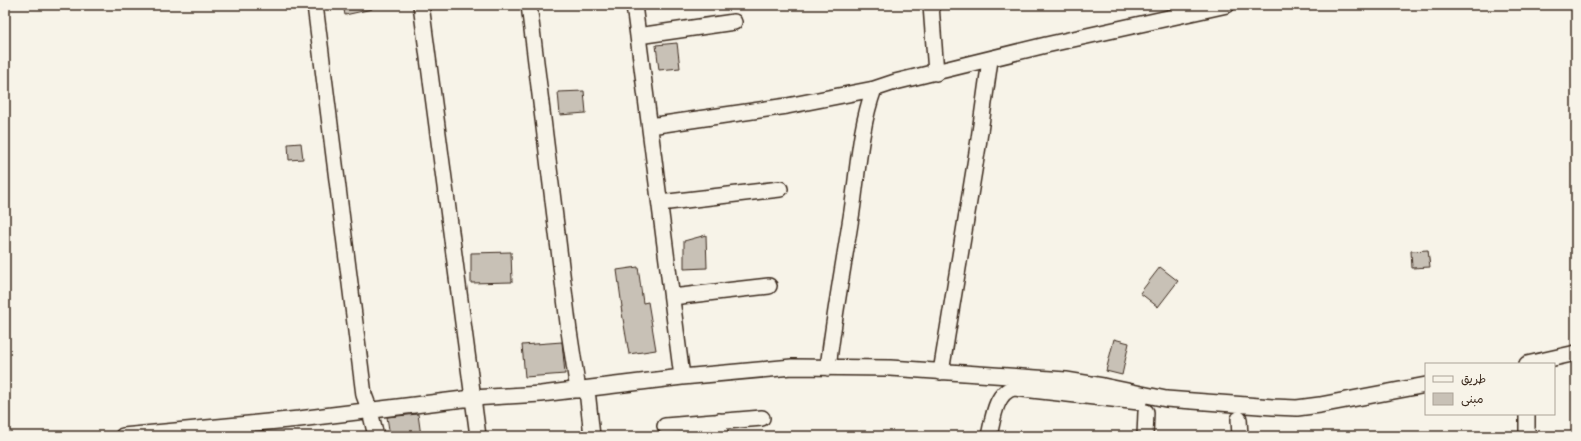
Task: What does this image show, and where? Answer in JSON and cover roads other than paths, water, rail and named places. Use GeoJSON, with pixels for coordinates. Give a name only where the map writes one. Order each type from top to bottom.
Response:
{"type":"FeatureCollection","features":[{"type":"Feature","properties":{"kind":"street"},"geometry":{"type":"LineString","coordinates":[[314,5],[364,395],[370,411],[376,436]]}},
{"type":"Feature","properties":{"kind":"street"},"geometry":{"type":"LineString","coordinates":[[421,5],[478,436]]}},
{"type":"Feature","properties":{"kind":"street"},"geometry":{"type":"LineString","coordinates":[[529,5],[569,331],[592,436]]}},
{"type":"Feature","properties":{"kind":"street"},"geometry":{"type":"LineString","coordinates":[[634,5],[682,377]]}},
{"type":"Feature","properties":{"kind":"street"},"geometry":{"type":"LineString","coordinates":[[931,5],[936,73]]}},
{"type":"Feature","properties":{"kind":"street"},"geometry":{"type":"LineString","coordinates":[[650,126],[786,106],[874,89],[1046,45],[1227,5]]}},
{"type":"Feature","properties":{"kind":"street"},"geometry":{"type":"LineString","coordinates":[[638,36],[734,22]]}},
{"type":"Feature","properties":{"kind":"street"},"geometry":{"type":"LineString","coordinates":[[941,372],[977,154],[990,60]]}},
{"type":"Feature","properties":{"kind":"street"},"geometry":{"type":"LineString","coordinates":[[828,368],[833,323],[843,268],[865,117],[874,89]]}},
{"type":"Feature","properties":{"kind":"street"},"geometry":{"type":"LineString","coordinates":[[660,203],[780,189]]}},
{"type":"Feature","properties":{"kind":"street"},"geometry":{"type":"LineString","coordinates":[[672,297],[769,286]]}},
{"type":"Feature","properties":{"kind":"street"},"geometry":{"type":"LineString","coordinates":[[1531,363],[1576,353]]}},
{"type":"Feature","properties":{"kind":"street"},"geometry":{"type":"LineString","coordinates":[[123,436],[370,411],[472,398],[582,390],[682,377],[792,367],[890,368],[1066,380],[1166,399],[1297,408],[1354,400],[1425,385]]}},
{"type":"Feature","properties":{"kind":"street"},"geometry":{"type":"LineString","coordinates":[[989,436],[999,400],[1001,396],[1009,389],[1014,388],[1132,402],[1166,399]]}},
{"type":"Feature","properties":{"kind":"street"},"geometry":{"type":"LineString","coordinates":[[1145,436],[1146,412]]}},
{"type":"Feature","properties":{"kind":"street"},"geometry":{"type":"LineString","coordinates":[[1527,415],[1527,436]]}},
{"type":"Feature","properties":{"kind":"street"},"geometry":{"type":"LineString","coordinates":[[665,426],[719,429],[762,418]]}},
{"type":"Feature","properties":{"kind":"street"},"geometry":{"type":"LineString","coordinates":[[1239,419],[1240,436]]}}]}
